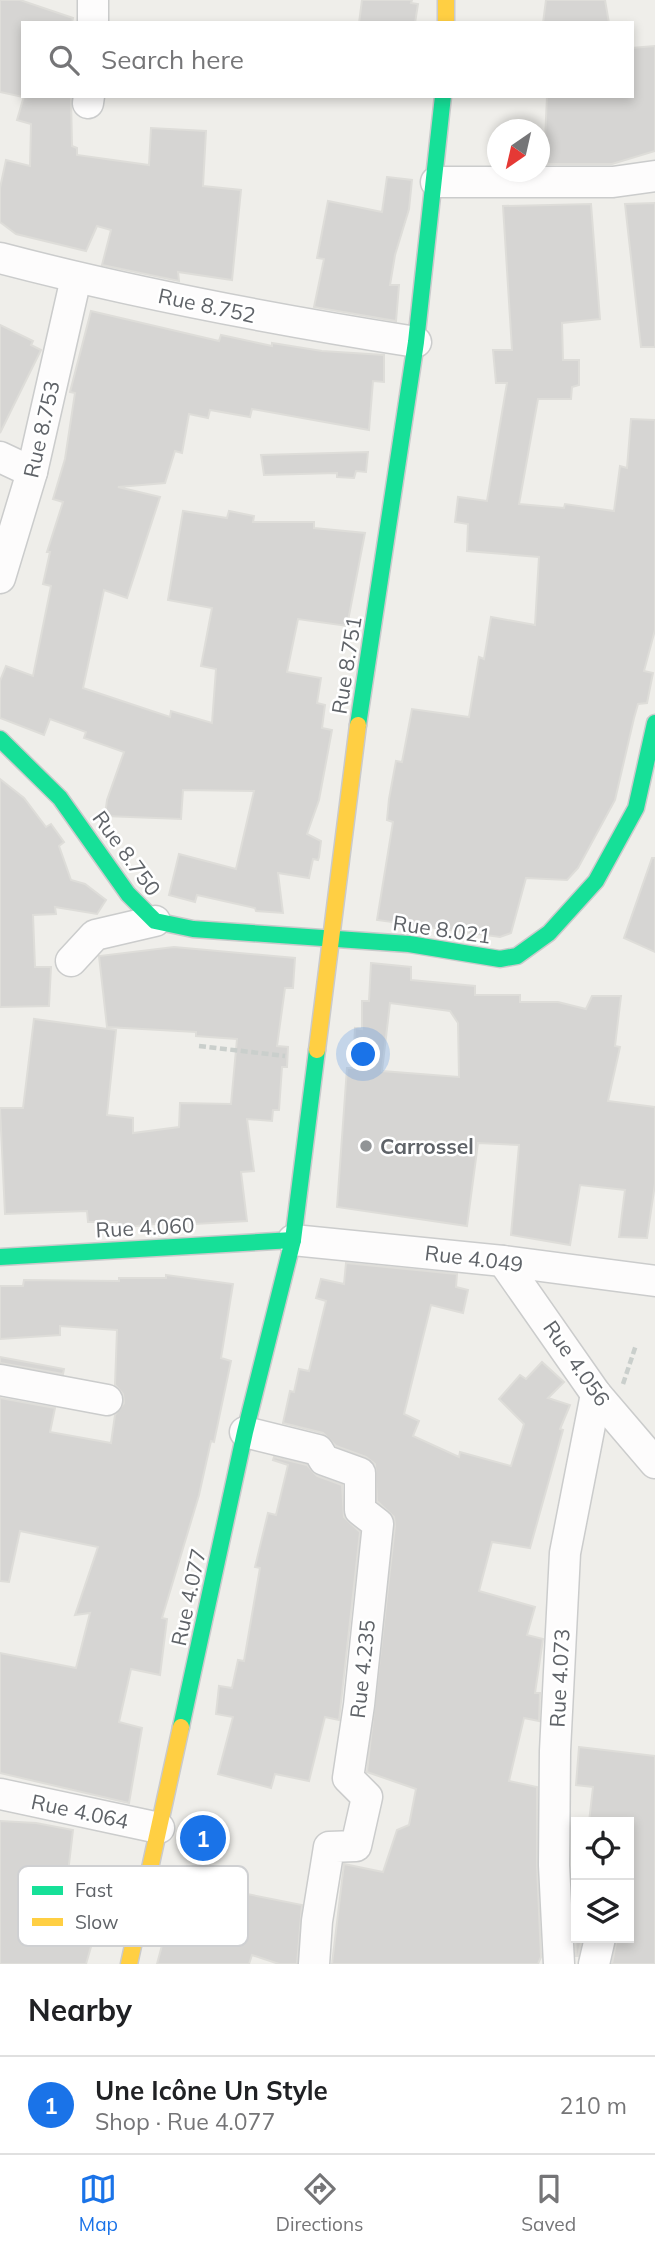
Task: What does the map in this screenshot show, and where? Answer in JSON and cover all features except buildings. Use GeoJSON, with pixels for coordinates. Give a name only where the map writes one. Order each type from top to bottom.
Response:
{"type":"FeatureCollection","features":[{"type":"Feature","properties":{"kind":"main road"},"geometry":{"type":"LineString","coordinates":[[446,0],[446,21]]}},
{"type":"Feature","properties":{"kind":"main road","name":"Rue 8.751"},"geometry":{"type":"LineString","coordinates":[[293,1240],[356,738],[416,342],[436,182],[443,98]]}},
{"type":"Feature","properties":{"kind":"main road","name":"Rue 8.021"},"geometry":{"type":"LineString","coordinates":[[333,937],[409,944],[500,959],[517,956],[549,933],[589,889],[646,807],[655,723]]}},
{"type":"Feature","properties":{"kind":"main road","name":"Rue 8.750"},"geometry":{"type":"LineString","coordinates":[[0,740],[60,798],[128,894],[155,921],[173,927],[220,932],[333,937]]}},
{"type":"Feature","properties":{"kind":"main road","name":"Rue 4.060"},"geometry":{"type":"LineString","coordinates":[[0,1256],[293,1240]]}},
{"type":"Feature","properties":{"kind":"main road","name":"Rue 4.077"},"geometry":{"type":"LineString","coordinates":[[151,1866],[245,1432],[293,1240]]}},
{"type":"Feature","properties":{"kind":"main road","name":"Rue 4.077"},"geometry":{"type":"LineString","coordinates":[[129,1964],[133,1946]]}},
{"type":"Feature","properties":{"kind":"street"},"geometry":{"type":"LineString","coordinates":[[93,0],[93,21]]}},
{"type":"Feature","properties":{"kind":"street"},"geometry":{"type":"LineString","coordinates":[[436,182],[613,181],[655,176]]}},
{"type":"Feature","properties":{"kind":"street","name":"Rue 8.752"},"geometry":{"type":"LineString","coordinates":[[0,257],[76,278],[285,322],[416,342]]}},
{"type":"Feature","properties":{"kind":"street","name":"Rue 8.753"},"geometry":{"type":"LineString","coordinates":[[0,578],[32,472],[76,278]]}},
{"type":"Feature","properties":{"kind":"street"},"geometry":{"type":"LineString","coordinates":[[0,457],[32,472]]}},
{"type":"Feature","properties":{"kind":"street"},"geometry":{"type":"LineString","coordinates":[[71,961],[95,935],[155,921]]}},
{"type":"Feature","properties":{"kind":"street","name":"Rue 4.049"},"geometry":{"type":"LineString","coordinates":[[293,1240],[503,1261],[655,1281]]}},
{"type":"Feature","properties":{"kind":"street","name":"Rue 4.056"},"geometry":{"type":"LineString","coordinates":[[503,1261],[605,1405],[655,1463]]}},
{"type":"Feature","properties":{"kind":"street"},"geometry":{"type":"LineString","coordinates":[[0,1380],[107,1400]]}},
{"type":"Feature","properties":{"kind":"street","name":"Rue 4.073"},"geometry":{"type":"LineString","coordinates":[[559,1964],[565,1870],[555,1752],[565,1553],[605,1405]]}},
{"type":"Feature","properties":{"kind":"street","name":"Rue 4.235"},"geometry":{"type":"LineString","coordinates":[[245,1432],[317,1450],[324,1460],[360,1473],[360,1510],[378,1524],[348,1778],[367,1797],[356,1846],[329,1847],[317,1921],[314,1964]]}},
{"type":"Feature","properties":{"kind":"street","name":"Rue 4.064"},"geometry":{"type":"LineString","coordinates":[[0,1794],[159,1828]]}},
{"type":"Feature","properties":{"kind":"street"},"geometry":{"type":"LineString","coordinates":[[594,1964],[599,1943]]}},
{"type":"Feature","properties":{"kind":"path"},"geometry":{"type":"LineString","coordinates":[[199,1046],[316,1061]]}},
{"type":"Feature","properties":{"kind":"path"},"geometry":{"type":"LineString","coordinates":[[605,1405],[636,1345]]}},
{"type":"Feature","properties":{"kind":"traffic: fast"},"geometry":{"type":"LineString","coordinates":[[358,725],[416,342],[443,98]]}},
{"type":"Feature","properties":{"kind":"traffic: fast"},"geometry":{"type":"LineString","coordinates":[[0,739],[60,798],[128,894],[155,921],[193,929],[409,944],[500,959],[517,956],[549,933],[596,881],[636,808],[655,723]]}},
{"type":"Feature","properties":{"kind":"traffic: fast"},"geometry":{"type":"LineString","coordinates":[[181,1727],[245,1432],[293,1240],[317,1050]]}},
{"type":"Feature","properties":{"kind":"traffic: fast"},"geometry":{"type":"LineString","coordinates":[[0,1257],[293,1240]]}},
{"type":"Feature","properties":{"kind":"traffic: slow"},"geometry":{"type":"LineString","coordinates":[[446,0],[446,21]]}},
{"type":"Feature","properties":{"kind":"traffic: slow"},"geometry":{"type":"LineString","coordinates":[[317,1050],[358,725]]}},
{"type":"Feature","properties":{"kind":"traffic: slow"},"geometry":{"type":"LineString","coordinates":[[151,1866],[181,1727]]}},
{"type":"Feature","properties":{"kind":"traffic: slow"},"geometry":{"type":"LineString","coordinates":[[129,1964],[133,1946]]}},
{"type":"Feature","properties":{"kind":"place","name":"Carrossel"},"geometry":{"type":"Point","coordinates":[366,1146]}},
{"type":"Feature","properties":{"kind":"place","name":"Une Icône Un Style"},"geometry":{"type":"Point","coordinates":[203,1838]}}]}
